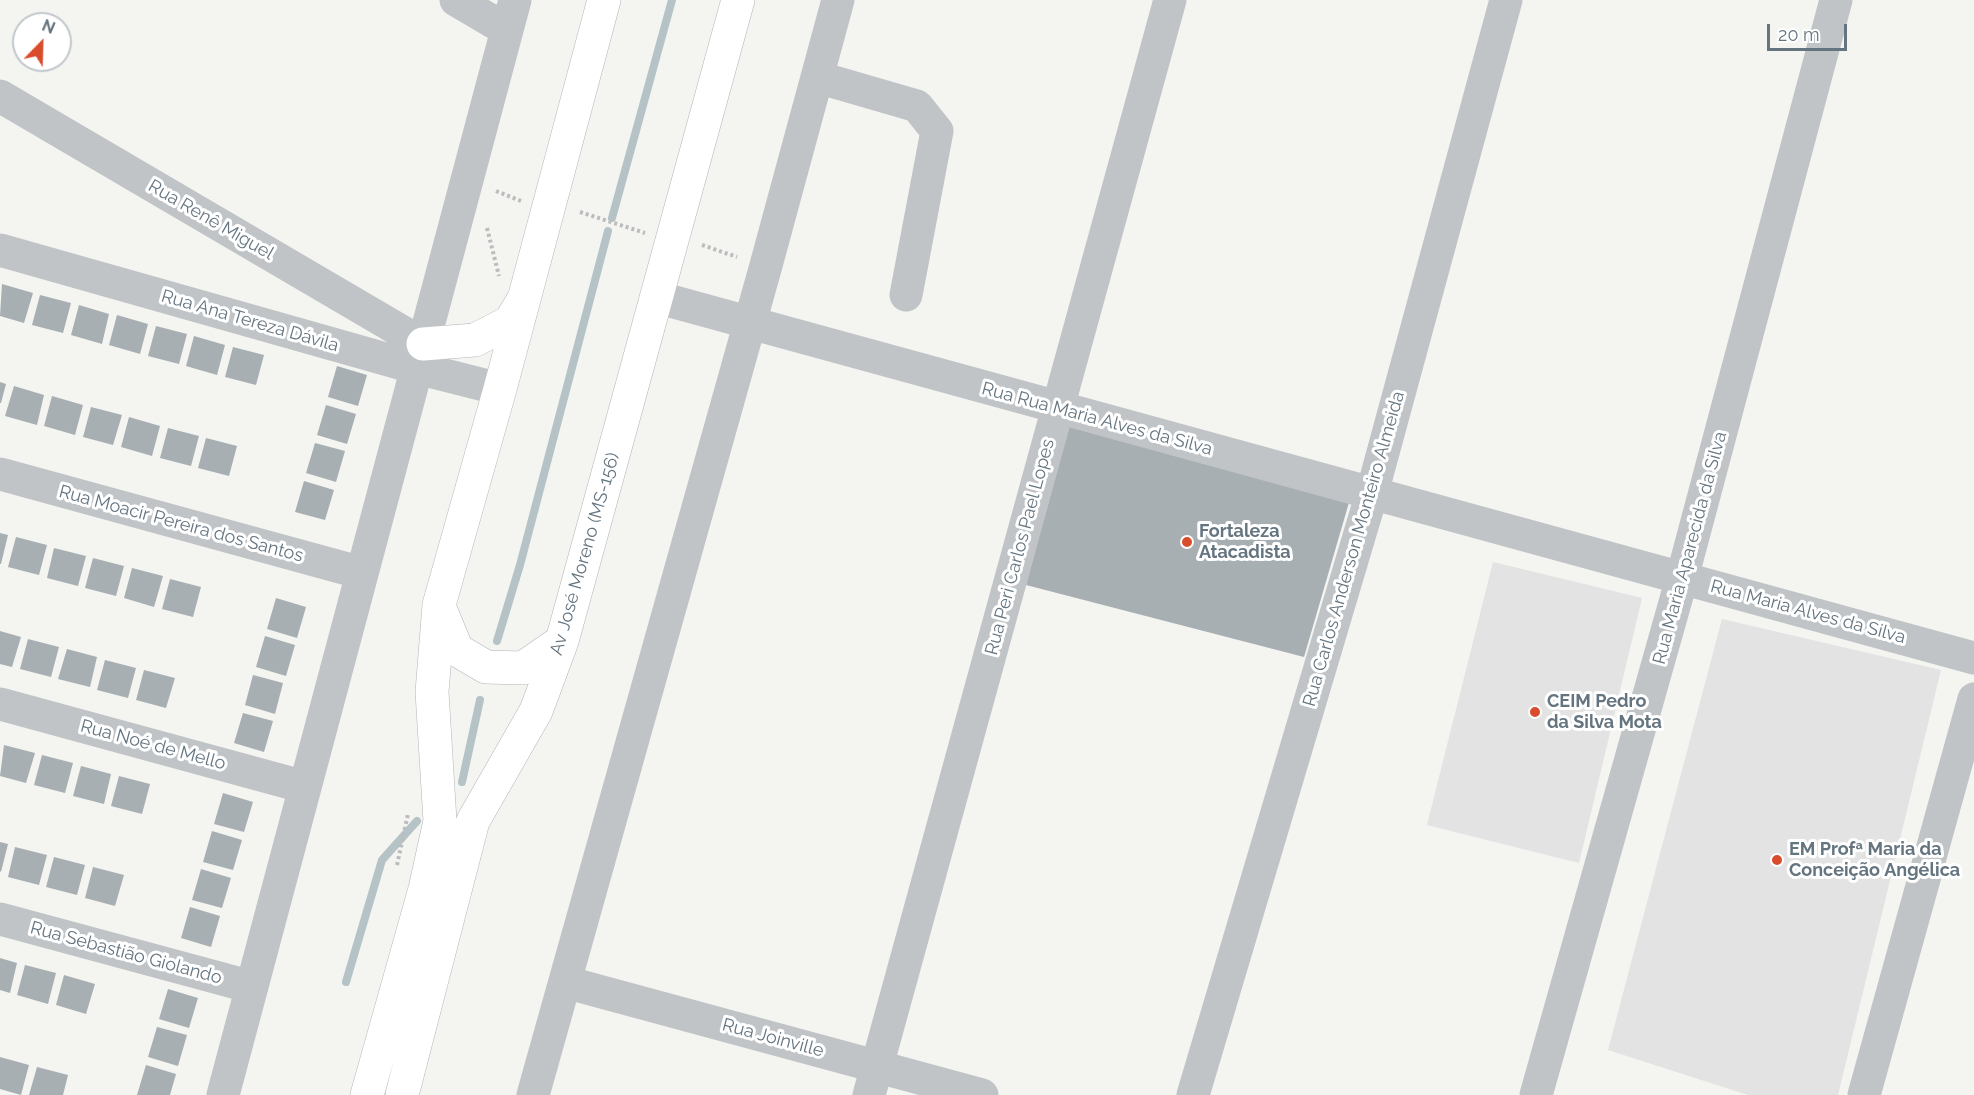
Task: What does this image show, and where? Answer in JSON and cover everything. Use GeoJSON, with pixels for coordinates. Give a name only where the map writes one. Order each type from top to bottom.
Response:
{"type":"FeatureCollection","features":[{"type":"Feature","properties":{"kind":"main road"},"geometry":{"type":"LineString","coordinates":[[367,1095],[425,889],[440,821],[432,692],[439,605],[500,389],[604,0]]}},
{"type":"Feature","properties":{"kind":"main road","name":"Av José Moreno (MS-156)"},"geometry":{"type":"LineString","coordinates":[[402,1095],[473,821],[536,711],[562,641],[738,0]]}},
{"type":"Feature","properties":{"kind":"main road"},"geometry":{"type":"LineString","coordinates":[[420,356],[475,340],[510,322],[522,300]]}},
{"type":"Feature","properties":{"kind":"main road"},"geometry":{"type":"LineString","coordinates":[[439,605],[457,650],[486,667],[523,668],[562,641]]}},
{"type":"Feature","properties":{"kind":"street"},"geometry":{"type":"LineString","coordinates":[[223,1095],[511,15],[456,0]]}},
{"type":"Feature","properties":{"kind":"street"},"geometry":{"type":"LineString","coordinates":[[533,1095],[838,0]]}},
{"type":"Feature","properties":{"kind":"street","name":"Rua Peri Carlos Pael Lopes"},"geometry":{"type":"LineString","coordinates":[[873,1081],[1170,0]]}},
{"type":"Feature","properties":{"kind":"street","name":"Rua Carlos Anderson Monteiro Almeida"},"geometry":{"type":"LineString","coordinates":[[1193,1095],[1372,493],[1506,0]]}},
{"type":"Feature","properties":{"kind":"street","name":"Rua Maria Aparecida da Silva"},"geometry":{"type":"LineString","coordinates":[[1536,1095],[1682,578],[1836,0]]}},
{"type":"Feature","properties":{"kind":"street"},"geometry":{"type":"LineString","coordinates":[[817,77],[917,106],[937,131],[906,295]]}},
{"type":"Feature","properties":{"kind":"street","name":"Rua Renê Miguel"},"geometry":{"type":"LineString","coordinates":[[0,96],[420,356]]}},
{"type":"Feature","properties":{"kind":"street","name":"Rua Ana Tereza Dávila"},"geometry":{"type":"LineString","coordinates":[[0,250],[420,356],[500,389]]}},
{"type":"Feature","properties":{"kind":"street","name":"Rua Rua Maria Alves da Silva"},"geometry":{"type":"LineString","coordinates":[[657,297],[1537,538]]}},
{"type":"Feature","properties":{"kind":"street","name":"Rua Moacir Pereira dos Santos"},"geometry":{"type":"LineString","coordinates":[[0,474],[362,573]]}},
{"type":"Feature","properties":{"kind":"street","name":"Rua Maria Alves da Silva"},"geometry":{"type":"LineString","coordinates":[[1537,538],[1974,657]]}},
{"type":"Feature","properties":{"kind":"street"},"geometry":{"type":"LineString","coordinates":[[1864,1095],[1974,699]]}},
{"type":"Feature","properties":{"kind":"street","name":"Rua Noé de Mello"},"geometry":{"type":"LineString","coordinates":[[0,704],[305,787]]}},
{"type":"Feature","properties":{"kind":"street","name":"Rua Sebastião Giolando"},"geometry":{"type":"LineString","coordinates":[[0,919],[252,987]]}},
{"type":"Feature","properties":{"kind":"street","name":"Rua Joinville"},"geometry":{"type":"LineString","coordinates":[[565,982],[873,1081],[982,1095]]}},
{"type":"Feature","properties":{"kind":"path"},"geometry":{"type":"LineString","coordinates":[[496,191],[524,203]]}},
{"type":"Feature","properties":{"kind":"path"},"geometry":{"type":"LineString","coordinates":[[580,212],[649,234]]}},
{"type":"Feature","properties":{"kind":"path"},"geometry":{"type":"LineString","coordinates":[[698,244],[746,260]]}},
{"type":"Feature","properties":{"kind":"path"},"geometry":{"type":"LineString","coordinates":[[400,853],[407,818]]}},
{"type":"Feature","properties":{"kind":"shaded area","name":"CEIM Pedro da Silva Mota"},"geometry":{"type":"Polygon","coordinates":[[[1493,562],[1642,598],[1579,863],[1427,825],[1493,562]]]}},
{"type":"Feature","properties":{"kind":"shaded area","name":"EM Profª Maria da Conceição Angélica"},"geometry":{"type":"Polygon","coordinates":[[[1722,619],[1941,670],[1838,1095],[1748,1095],[1608,1050],[1722,619]]]}},
{"type":"Feature","properties":{"kind":"building"},"geometry":{"type":"Polygon","coordinates":[[[2,284],[33,293],[24,323],[0,316],[2,284]]]}},
{"type":"Feature","properties":{"kind":"building"},"geometry":{"type":"Polygon","coordinates":[[[40,295],[71,303],[63,333],[32,325],[40,295]]]}},
{"type":"Feature","properties":{"kind":"building"},"geometry":{"type":"Polygon","coordinates":[[[79,305],[109,314],[102,344],[71,335],[79,305]]]}},
{"type":"Feature","properties":{"kind":"building"},"geometry":{"type":"Polygon","coordinates":[[[117,315],[148,324],[140,354],[109,345],[117,315]]]}},
{"type":"Feature","properties":{"kind":"building"},"geometry":{"type":"Polygon","coordinates":[[[156,326],[187,334],[179,364],[148,356],[156,326]]]}},
{"type":"Feature","properties":{"kind":"building"},"geometry":{"type":"Polygon","coordinates":[[[194,336],[225,345],[217,375],[186,366],[194,336]]]}},
{"type":"Feature","properties":{"kind":"building"},"geometry":{"type":"Polygon","coordinates":[[[233,347],[264,355],[256,385],[225,377],[233,347]]]}},
{"type":"Feature","properties":{"kind":"building"},"geometry":{"type":"Polygon","coordinates":[[[337,366],[367,375],[358,406],[328,397],[337,366]]]}},
{"type":"Feature","properties":{"kind":"building"},"geometry":{"type":"Polygon","coordinates":[[[0,382],[6,384],[1,403],[0,403],[0,382]]]}},
{"type":"Feature","properties":{"kind":"building"},"geometry":{"type":"Polygon","coordinates":[[[14,386],[44,395],[37,425],[5,416],[14,386]]]}},
{"type":"Feature","properties":{"kind":"building"},"geometry":{"type":"Polygon","coordinates":[[[52,396],[83,405],[75,435],[44,426],[52,396]]]}},
{"type":"Feature","properties":{"kind":"building"},"geometry":{"type":"Polygon","coordinates":[[[326,405],[356,414],[347,444],[317,435],[326,405]]]}},
{"type":"Feature","properties":{"kind":"building"},"geometry":{"type":"Polygon","coordinates":[[[91,407],[122,415],[113,445],[83,437],[91,407]]]}},
{"type":"Feature","properties":{"kind":"building"},"geometry":{"type":"Polygon","coordinates":[[[129,417],[160,426],[152,456],[121,447],[129,417]]]}},
{"type":"Feature","properties":{"kind":"building","name":"Fortaleza Atacadista"},"geometry":{"type":"Polygon","coordinates":[[[1068,424],[1350,499],[1304,657],[1026,585],[1068,424]]]}},
{"type":"Feature","properties":{"kind":"building"},"geometry":{"type":"Polygon","coordinates":[[[168,428],[199,436],[191,466],[160,458],[168,428]]]}},
{"type":"Feature","properties":{"kind":"building"},"geometry":{"type":"Polygon","coordinates":[[[206,438],[237,446],[229,476],[198,468],[206,438]]]}},
{"type":"Feature","properties":{"kind":"building"},"geometry":{"type":"Polygon","coordinates":[[[315,443],[345,451],[336,482],[306,473],[315,443]]]}},
{"type":"Feature","properties":{"kind":"building"},"geometry":{"type":"Polygon","coordinates":[[[304,481],[334,490],[325,520],[295,512],[304,481]]]}},
{"type":"Feature","properties":{"kind":"building"},"geometry":{"type":"Polygon","coordinates":[[[0,533],[8,535],[1,564],[0,564],[0,533]]]}},
{"type":"Feature","properties":{"kind":"building"},"geometry":{"type":"Polygon","coordinates":[[[16,537],[47,545],[39,575],[8,567],[16,537]]]}},
{"type":"Feature","properties":{"kind":"building"},"geometry":{"type":"Polygon","coordinates":[[[54,548],[86,556],[78,586],[47,578],[54,548]]]}},
{"type":"Feature","properties":{"kind":"building"},"geometry":{"type":"Polygon","coordinates":[[[93,558],[124,566],[116,596],[85,588],[93,558]]]}},
{"type":"Feature","properties":{"kind":"building"},"geometry":{"type":"Polygon","coordinates":[[[132,568],[163,576],[154,607],[124,598],[132,568]]]}},
{"type":"Feature","properties":{"kind":"building"},"geometry":{"type":"Polygon","coordinates":[[[170,579],[201,587],[193,617],[162,609],[170,579]]]}},
{"type":"Feature","properties":{"kind":"building"},"geometry":{"type":"Polygon","coordinates":[[[276,598],[306,607],[297,638],[267,629],[276,598]]]}},
{"type":"Feature","properties":{"kind":"building"},"geometry":{"type":"Polygon","coordinates":[[[0,631],[21,637],[12,667],[0,664],[0,631]]]}},
{"type":"Feature","properties":{"kind":"building"},"geometry":{"type":"Polygon","coordinates":[[[265,636],[295,645],[286,676],[256,667],[265,636]]]}},
{"type":"Feature","properties":{"kind":"building"},"geometry":{"type":"Polygon","coordinates":[[[28,639],[59,647],[51,677],[20,669],[28,639]]]}},
{"type":"Feature","properties":{"kind":"building"},"geometry":{"type":"Polygon","coordinates":[[[67,649],[97,657],[90,687],[58,679],[67,649]]]}},
{"type":"Feature","properties":{"kind":"building"},"geometry":{"type":"Polygon","coordinates":[[[105,660],[136,668],[128,698],[97,690],[105,660]]]}},
{"type":"Feature","properties":{"kind":"building"},"geometry":{"type":"Polygon","coordinates":[[[144,670],[175,678],[166,708],[136,700],[144,670]]]}},
{"type":"Feature","properties":{"kind":"building"},"geometry":{"type":"Polygon","coordinates":[[[253,675],[283,683],[275,714],[245,705],[253,675]]]}},
{"type":"Feature","properties":{"kind":"building"},"geometry":{"type":"Polygon","coordinates":[[[243,713],[273,721],[264,752],[234,743],[243,713]]]}},
{"type":"Feature","properties":{"kind":"building"},"geometry":{"type":"Polygon","coordinates":[[[4,745],[35,753],[26,783],[0,776],[4,745]]]}},
{"type":"Feature","properties":{"kind":"building"},"geometry":{"type":"Polygon","coordinates":[[[42,755],[73,763],[65,793],[34,785],[42,755]]]}},
{"type":"Feature","properties":{"kind":"building"},"geometry":{"type":"Polygon","coordinates":[[[81,766],[111,774],[104,804],[73,796],[81,766]]]}},
{"type":"Feature","properties":{"kind":"building"},"geometry":{"type":"Polygon","coordinates":[[[119,776],[150,784],[142,814],[111,806],[119,776]]]}},
{"type":"Feature","properties":{"kind":"building"},"geometry":{"type":"Polygon","coordinates":[[[223,793],[253,802],[244,832],[214,824],[223,793]]]}},
{"type":"Feature","properties":{"kind":"building"},"geometry":{"type":"Polygon","coordinates":[[[212,831],[242,840],[233,870],[203,862],[212,831]]]}},
{"type":"Feature","properties":{"kind":"building"},"geometry":{"type":"Polygon","coordinates":[[[0,842],[8,844],[1,872],[0,871],[0,842]]]}},
{"type":"Feature","properties":{"kind":"building"},"geometry":{"type":"Polygon","coordinates":[[[15,847],[47,855],[39,885],[8,877],[15,847]]]}},
{"type":"Feature","properties":{"kind":"building"},"geometry":{"type":"Polygon","coordinates":[[[54,857],[85,865],[77,895],[46,887],[54,857]]]}},
{"type":"Feature","properties":{"kind":"building"},"geometry":{"type":"Polygon","coordinates":[[[93,867],[124,875],[115,906],[85,898],[93,867]]]}},
{"type":"Feature","properties":{"kind":"building"},"geometry":{"type":"Polygon","coordinates":[[[201,869],[231,878],[222,908],[192,900],[201,869]]]}},
{"type":"Feature","properties":{"kind":"building"},"geometry":{"type":"Polygon","coordinates":[[[190,907],[220,916],[211,947],[181,938],[190,907]]]}},
{"type":"Feature","properties":{"kind":"building"},"geometry":{"type":"Polygon","coordinates":[[[0,958],[17,963],[10,993],[0,990],[0,958]]]}},
{"type":"Feature","properties":{"kind":"building"},"geometry":{"type":"Polygon","coordinates":[[[25,965],[56,973],[48,1004],[17,995],[25,965]]]}},
{"type":"Feature","properties":{"kind":"building"},"geometry":{"type":"Polygon","coordinates":[[[64,975],[95,984],[86,1014],[56,1005],[64,975]]]}},
{"type":"Feature","properties":{"kind":"building"},"geometry":{"type":"Polygon","coordinates":[[[168,989],[198,998],[189,1028],[159,1019],[168,989]]]}},
{"type":"Feature","properties":{"kind":"building"},"geometry":{"type":"Polygon","coordinates":[[[157,1027],[187,1035],[178,1066],[148,1057],[157,1027]]]}},
{"type":"Feature","properties":{"kind":"building"},"geometry":{"type":"Polygon","coordinates":[[[0,1057],[29,1065],[21,1095],[0,1089],[0,1057]]]}},
{"type":"Feature","properties":{"kind":"building"},"geometry":{"type":"Polygon","coordinates":[[[146,1065],[176,1074],[170,1095],[137,1095],[146,1065]]]}},
{"type":"Feature","properties":{"kind":"building"},"geometry":{"type":"Polygon","coordinates":[[[37,1067],[68,1075],[63,1095],[29,1095],[37,1067]]]}},
{"type":"Feature","properties":{"kind":"waterway"},"geometry":{"type":"LineString","coordinates":[[612,218],[672,0]]}},
{"type":"Feature","properties":{"kind":"waterway"},"geometry":{"type":"LineString","coordinates":[[497,641],[520,565],[608,231]]}},
{"type":"Feature","properties":{"kind":"waterway"},"geometry":{"type":"LineString","coordinates":[[462,782],[480,700]]}},
{"type":"Feature","properties":{"kind":"waterway"},"geometry":{"type":"LineString","coordinates":[[346,982],[382,860],[417,821]]}},
{"type":"Feature","properties":{"kind":"place","name":"Fortaleza Atacadista"},"geometry":{"type":"Point","coordinates":[1187,542]}},
{"type":"Feature","properties":{"kind":"place","name":"CEIM Pedro da Silva Mota"},"geometry":{"type":"Point","coordinates":[1535,712]}},
{"type":"Feature","properties":{"kind":"place","name":"EM Profª Maria da Conceição Angélica"},"geometry":{"type":"Point","coordinates":[1777,860]}}]}
